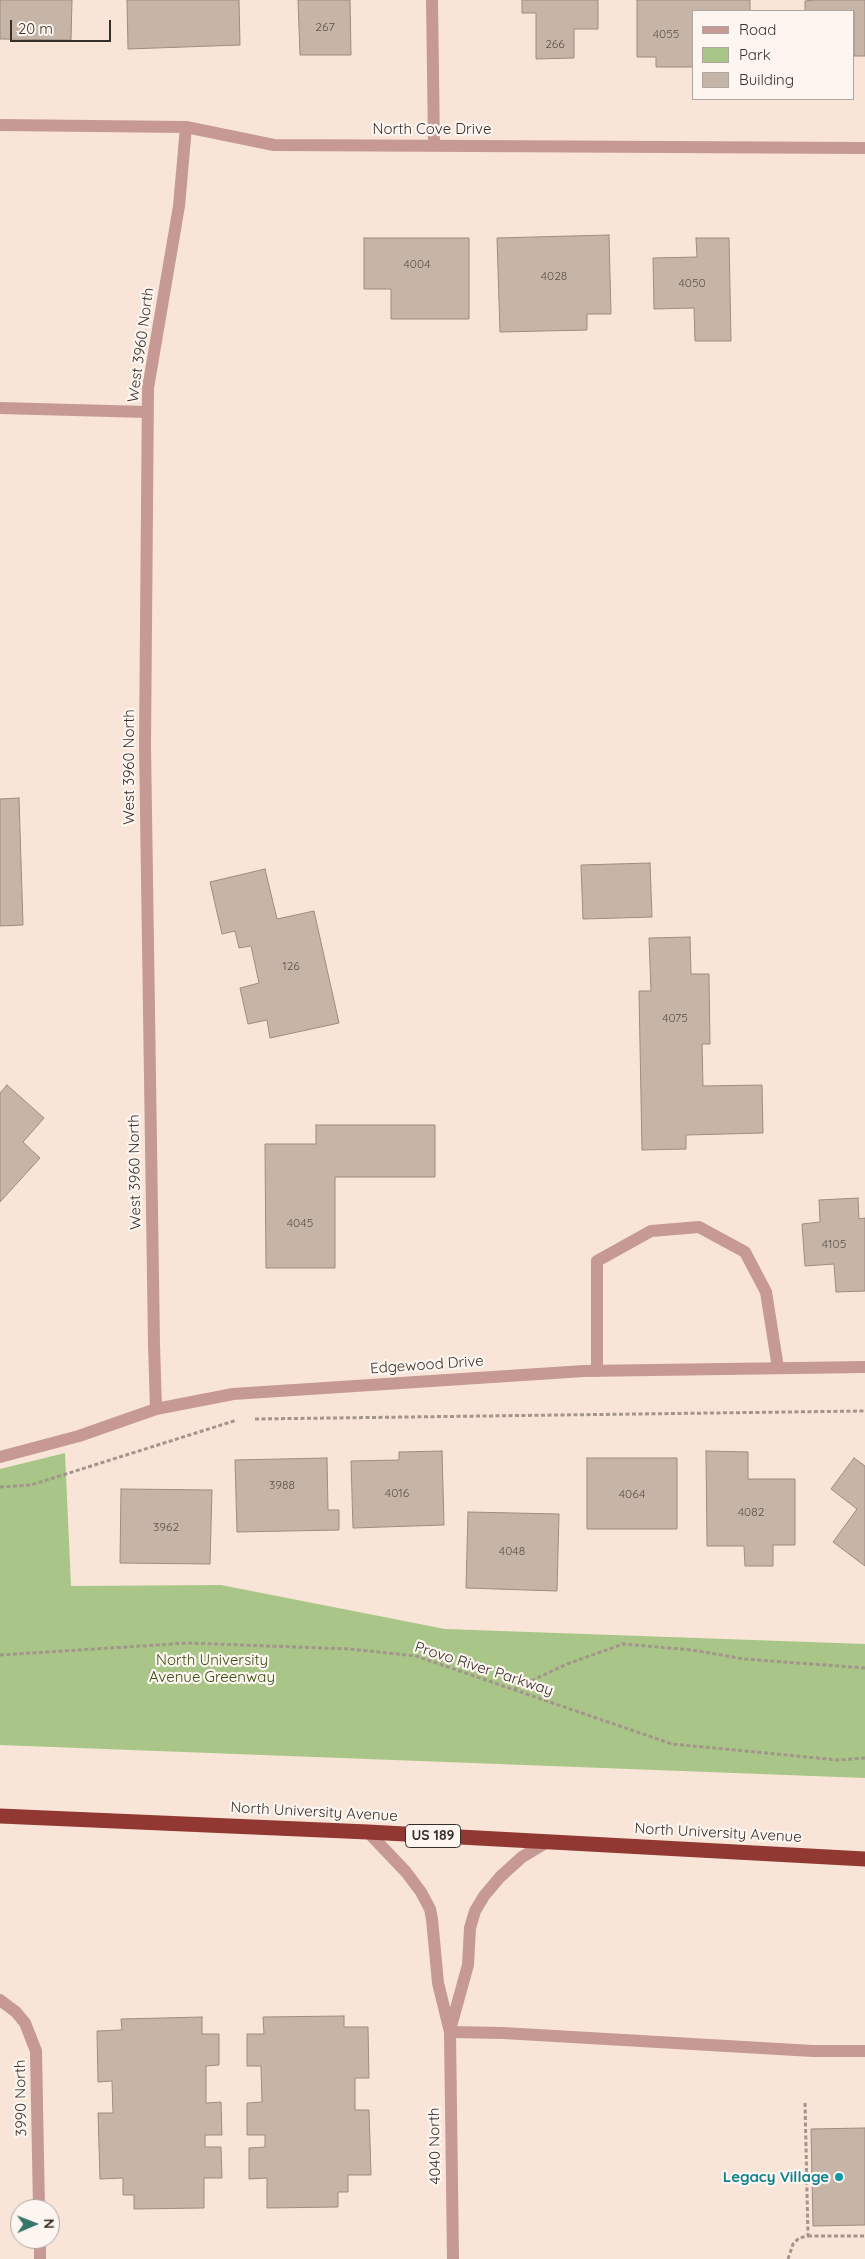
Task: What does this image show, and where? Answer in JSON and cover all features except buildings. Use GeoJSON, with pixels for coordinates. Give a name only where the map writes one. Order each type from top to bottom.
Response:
{"type":"FeatureCollection","features":[{"type":"Feature","properties":{"kind":"highway","name":"North University Avenue"},"geometry":{"type":"LineString","coordinates":[[0,1816],[368,1832],[865,1859]]}},
{"type":"Feature","properties":{"kind":"street"},"geometry":{"type":"LineString","coordinates":[[432,0],[434,145]]}},
{"type":"Feature","properties":{"kind":"street","name":"North Cove Drive"},"geometry":{"type":"LineString","coordinates":[[0,125],[186,127],[274,145],[865,148]]}},
{"type":"Feature","properties":{"kind":"street","name":"West 3960 North"},"geometry":{"type":"LineString","coordinates":[[156,1409],[153,1324],[145,745],[148,388],[179,206],[186,127]]}},
{"type":"Feature","properties":{"kind":"street"},"geometry":{"type":"LineString","coordinates":[[0,408],[148,412]]}},
{"type":"Feature","properties":{"kind":"street"},"geometry":{"type":"LineString","coordinates":[[597,1371],[597,1261],[651,1231],[700,1227],[745,1252],[766,1292],[778,1368]]}},
{"type":"Feature","properties":{"kind":"street","name":"Edgewood Drive"},"geometry":{"type":"LineString","coordinates":[[0,1457],[79,1436],[156,1409],[233,1394],[597,1371],[865,1367]]}},
{"type":"Feature","properties":{"kind":"street","name":"4040 North"},"geometry":{"type":"LineString","coordinates":[[368,1832],[406,1872],[430,1909],[438,1984],[450,2032],[453,2259]]}},
{"type":"Feature","properties":{"kind":"street","name":"4040 North"},"geometry":{"type":"LineString","coordinates":[[450,2032],[468,1965],[470,1928],[475,1911],[484,1896],[500,1877],[522,1857],[547,1842]]}},
{"type":"Feature","properties":{"kind":"street","name":"3990 North"},"geometry":{"type":"LineString","coordinates":[[0,2000],[16,2012],[25,2024],[36,2051],[39,2199]]}},
{"type":"Feature","properties":{"kind":"street"},"geometry":{"type":"LineString","coordinates":[[450,2032],[503,2033],[813,2051],[865,2051]]}},
{"type":"Feature","properties":{"kind":"path"},"geometry":{"type":"LineString","coordinates":[[249,1419],[865,1411]]}},
{"type":"Feature","properties":{"kind":"path"},"geometry":{"type":"LineString","coordinates":[[0,1487],[31,1485],[239,1419]]}},
{"type":"Feature","properties":{"kind":"path","name":"Provo River Parkway"},"geometry":{"type":"LineString","coordinates":[[0,1655],[188,1643],[350,1649],[416,1656],[672,1744],[839,1760],[865,1758]]}},
{"type":"Feature","properties":{"kind":"path"},"geometry":{"type":"LineString","coordinates":[[513,1690],[567,1664],[623,1644],[692,1650],[744,1659],[865,1668]]}},
{"type":"Feature","properties":{"kind":"path"},"geometry":{"type":"LineString","coordinates":[[805,2102],[808,2236]]}},
{"type":"Feature","properties":{"kind":"path"},"geometry":{"type":"LineString","coordinates":[[788,2259],[793,2244],[799,2238],[808,2236],[865,2236]]}},
{"type":"Feature","properties":{"kind":"green space","name":"North University Avenue Greenway"},"geometry":{"type":"Polygon","coordinates":[[[65,1453],[71,1586],[221,1585],[445,1629],[865,1644],[865,1778],[0,1745],[0,1469],[65,1453]]]}},
{"type":"Feature","properties":{"kind":"place","name":"Legacy Village"},"geometry":{"type":"Point","coordinates":[839,2177]}}]}
